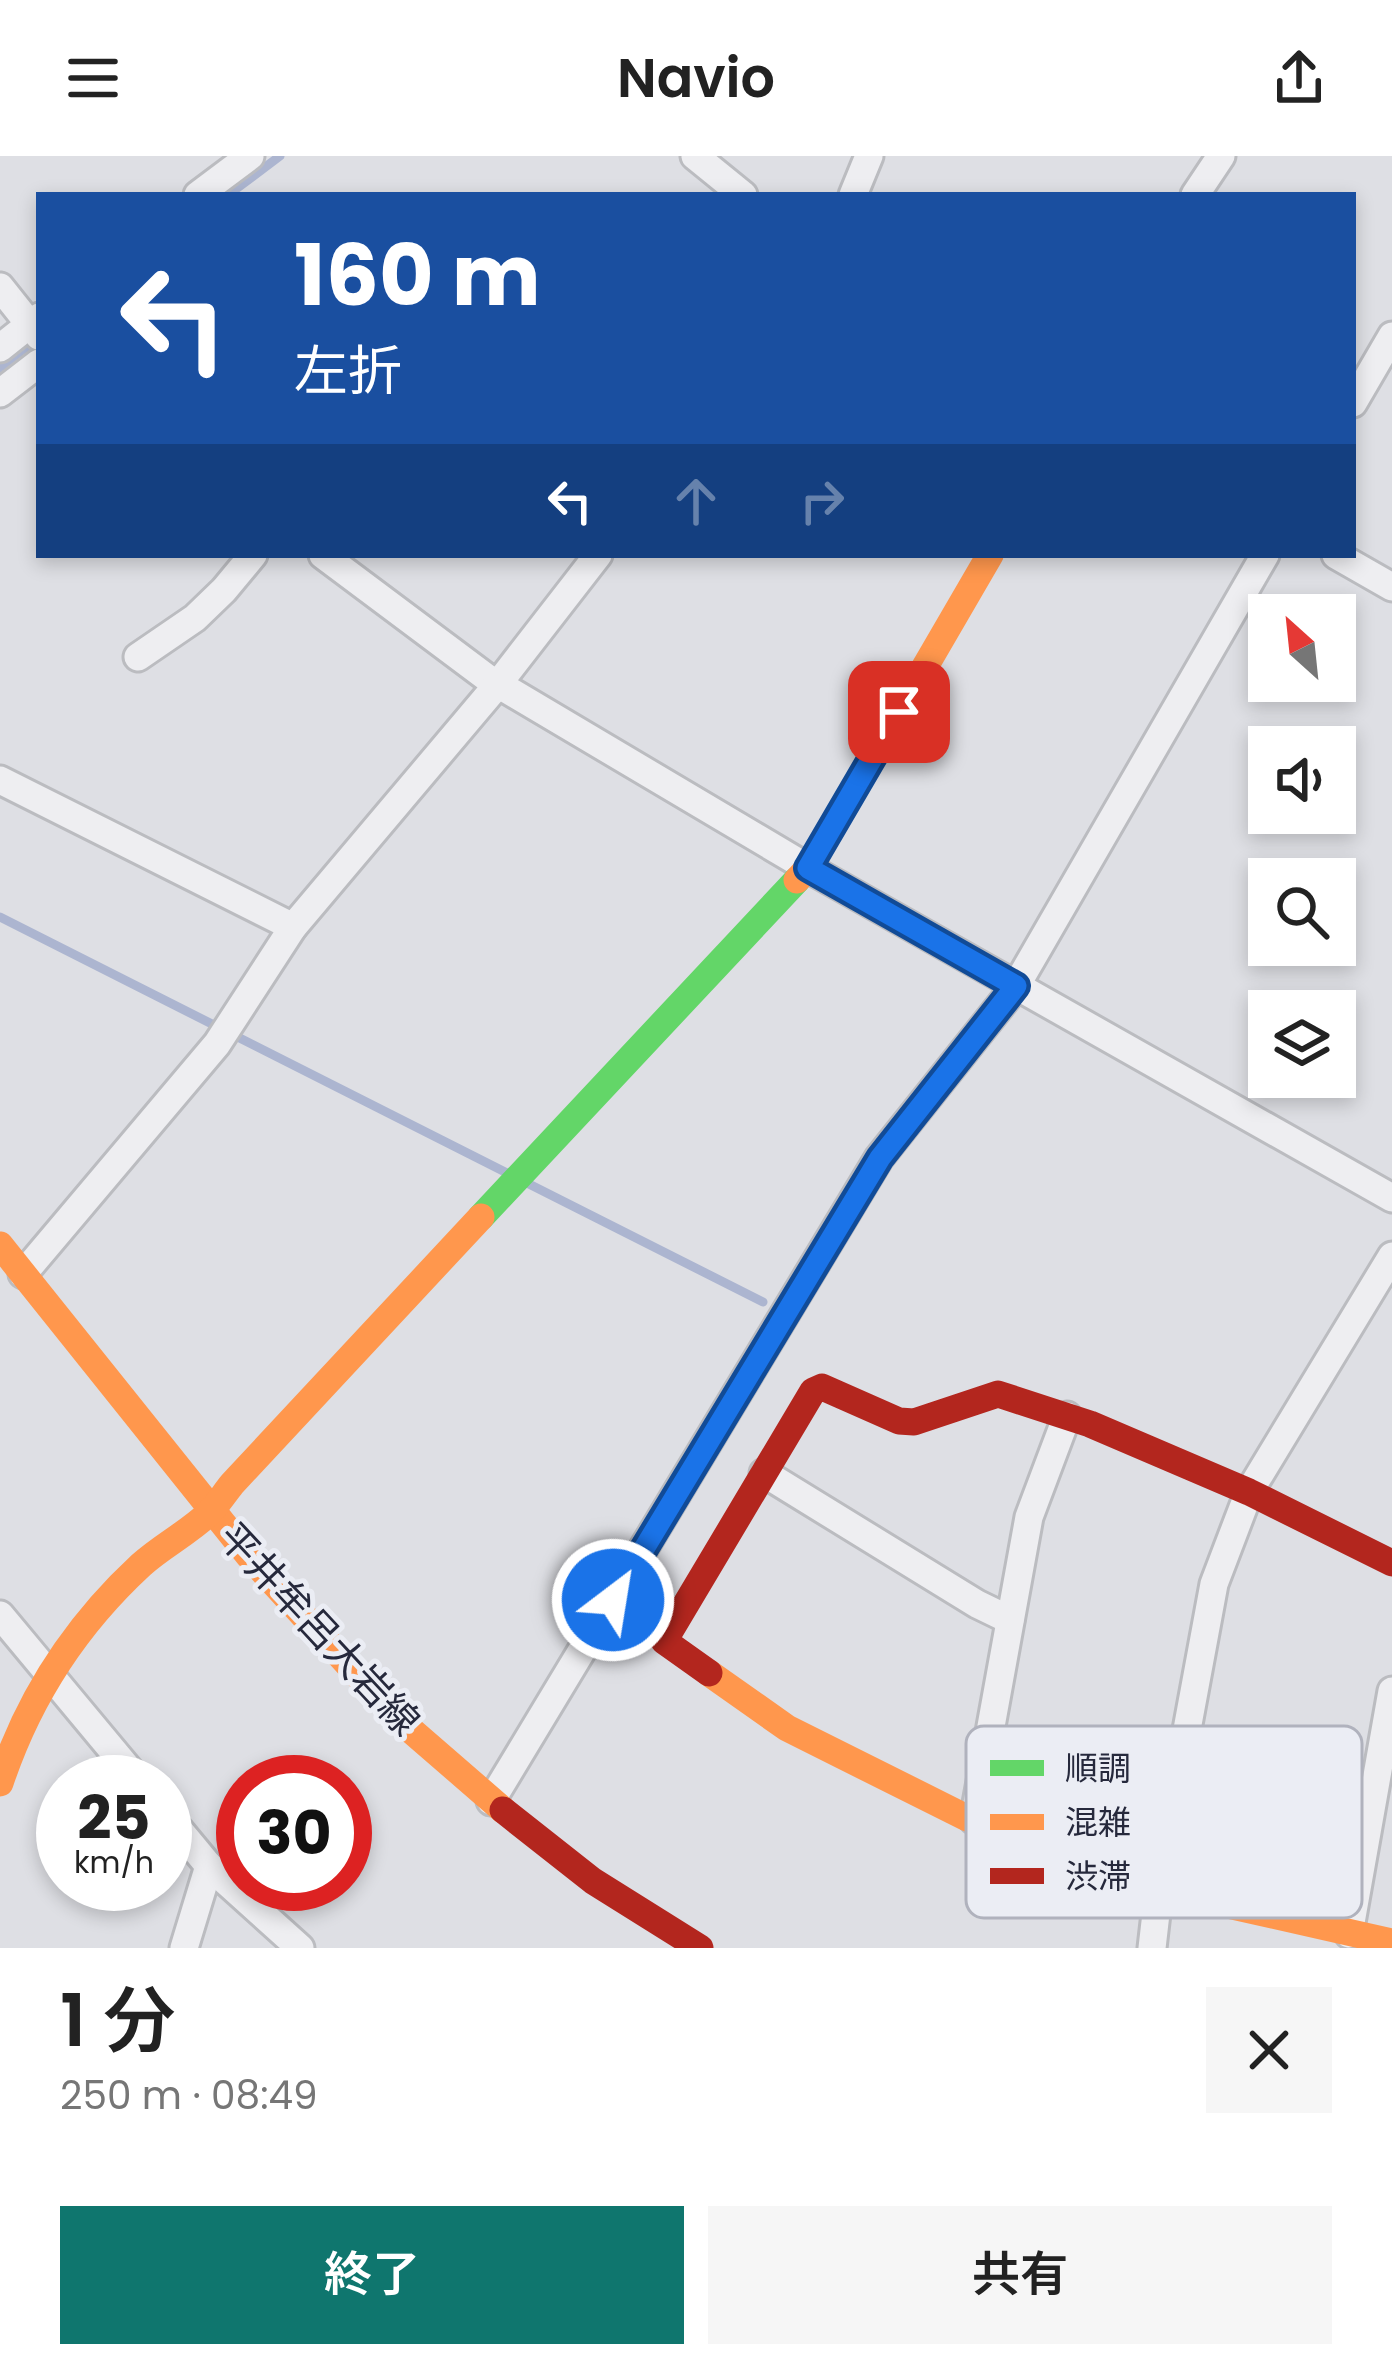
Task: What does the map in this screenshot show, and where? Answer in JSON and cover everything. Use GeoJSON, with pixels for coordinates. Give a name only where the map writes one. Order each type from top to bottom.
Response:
{"type":"FeatureCollection","features":[{"type":"Feature","properties":{"kind":"street"},"geometry":{"type":"LineString","coordinates":[[203,192],[250,156]]}},
{"type":"Feature","properties":{"kind":"street"},"geometry":{"type":"LineString","coordinates":[[695,156],[739,192]]}},
{"type":"Feature","properties":{"kind":"street"},"geometry":{"type":"LineString","coordinates":[[855,192],[869,156]]}},
{"type":"Feature","properties":{"kind":"street"},"geometry":{"type":"LineString","coordinates":[[1198,192],[1221,156]]}},
{"type":"Feature","properties":{"kind":"street"},"geometry":{"type":"LineString","coordinates":[[0,287],[36,326],[0,348]]}},
{"type":"Feature","properties":{"kind":"street"},"geometry":{"type":"LineString","coordinates":[[1356,399],[1392,336]]}},
{"type":"Feature","properties":{"kind":"street"},"geometry":{"type":"LineString","coordinates":[[0,391],[36,365]]}},
{"type":"Feature","properties":{"kind":"street"},"geometry":{"type":"LineString","coordinates":[[138,657],[195,618],[251,558]]}},
{"type":"Feature","properties":{"kind":"street"},"geometry":{"type":"LineString","coordinates":[[327,558],[498,684],[808,868],[1392,1198]]}},
{"type":"Feature","properties":{"kind":"street"},"geometry":{"type":"LineString","coordinates":[[23,1274],[218,1044],[293,927],[498,684],[596,558]]}},
{"type":"Feature","properties":{"kind":"street"},"geometry":{"type":"LineString","coordinates":[[0,1783],[47,1673],[85,1624],[144,1562],[212,1511],[232,1484],[808,868],[988,558]]}},
{"type":"Feature","properties":{"kind":"street"},"geometry":{"type":"LineString","coordinates":[[491,1801],[880,1158],[1016,986],[1263,558]]}},
{"type":"Feature","properties":{"kind":"street"},"geometry":{"type":"LineString","coordinates":[[1341,558],[1392,587]]}},
{"type":"Feature","properties":{"kind":"street"},"geometry":{"type":"LineString","coordinates":[[0,780],[293,927]]}},
{"type":"Feature","properties":{"kind":"street","name":"平井牟呂大岩線"},"geometry":{"type":"LineString","coordinates":[[0,1245],[212,1511],[398,1719],[491,1801],[593,1881],[700,1948]]}},
{"type":"Feature","properties":{"kind":"street"},"geometry":{"type":"LineString","coordinates":[[1188,1726],[1214,1584],[1249,1492],[1392,1256]]}},
{"type":"Feature","properties":{"kind":"street"},"geometry":{"type":"LineString","coordinates":[[966,1816],[787,1728],[664,1641],[813,1390],[822,1387],[899,1421],[914,1422],[998,1394],[1067,1416],[1249,1492],[1392,1563]]}},
{"type":"Feature","properties":{"kind":"street"},"geometry":{"type":"LineString","coordinates":[[991,1726],[1029,1517],[1067,1416]]}},
{"type":"Feature","properties":{"kind":"street"},"geometry":{"type":"LineString","coordinates":[[764,1473],[1010,1620]]}},
{"type":"Feature","properties":{"kind":"street"},"geometry":{"type":"LineString","coordinates":[[0,1616],[116,1755]]}},
{"type":"Feature","properties":{"kind":"street"},"geometry":{"type":"LineString","coordinates":[[1362,1861],[1392,1691]]}},
{"type":"Feature","properties":{"kind":"street"},"geometry":{"type":"LineString","coordinates":[[192,1846],[300,1948]]}},
{"type":"Feature","properties":{"kind":"street"},"geometry":{"type":"LineString","coordinates":[[184,1948],[209,1866]]}},
{"type":"Feature","properties":{"kind":"street"},"geometry":{"type":"LineString","coordinates":[[1153,1948],[1157,1918]]}},
{"type":"Feature","properties":{"kind":"street"},"geometry":{"type":"LineString","coordinates":[[1281,1918],[1392,1942]]}},
{"type":"Feature","properties":{"kind":"street"},"geometry":{"type":"LineString","coordinates":[[1349,1934],[1352,1918]]}},
{"type":"Feature","properties":{"kind":"waterway"},"geometry":{"type":"LineString","coordinates":[[232,192],[280,156]]}},
{"type":"Feature","properties":{"kind":"waterway"},"geometry":{"type":"LineString","coordinates":[[0,368],[36,341]]}},
{"type":"Feature","properties":{"kind":"waterway"},"geometry":{"type":"LineString","coordinates":[[0,917],[507,1173]]}},
{"type":"Feature","properties":{"kind":"waterway"},"geometry":{"type":"LineString","coordinates":[[527,1183],[763,1302]]}},
{"type":"Feature","properties":{"kind":"traffic: fast"},"geometry":{"type":"LineString","coordinates":[[481,1217],[797,880]]}},
{"type":"Feature","properties":{"kind":"traffic: slow"},"geometry":{"type":"LineString","coordinates":[[797,880],[988,558]]}},
{"type":"Feature","properties":{"kind":"traffic: slow"},"geometry":{"type":"LineString","coordinates":[[0,1783],[40,1693],[95,1613],[141,1565],[209,1513],[481,1217]]}},
{"type":"Feature","properties":{"kind":"traffic: slow"},"geometry":{"type":"LineString","coordinates":[[0,1245],[249,1556],[398,1719],[503,1810]]}},
{"type":"Feature","properties":{"kind":"traffic: slow"},"geometry":{"type":"LineString","coordinates":[[709,1673],[787,1728],[966,1817]]}},
{"type":"Feature","properties":{"kind":"traffic: slow"},"geometry":{"type":"LineString","coordinates":[[1285,1918],[1392,1942]]}},
{"type":"Feature","properties":{"kind":"traffic: jam"},"geometry":{"type":"LineString","coordinates":[[709,1673],[664,1641],[813,1391],[822,1387],[899,1421],[914,1422],[998,1394],[1090,1424],[1249,1492],[1392,1563]]}},
{"type":"Feature","properties":{"kind":"traffic: jam"},"geometry":{"type":"LineString","coordinates":[[503,1810],[593,1881],[700,1948]]}},
{"type":"Feature","properties":{"kind":"route"},"geometry":{"type":"LineString","coordinates":[[613,1600],[880,1158],[1016,986],[808,868],[899,712]]}}]}
